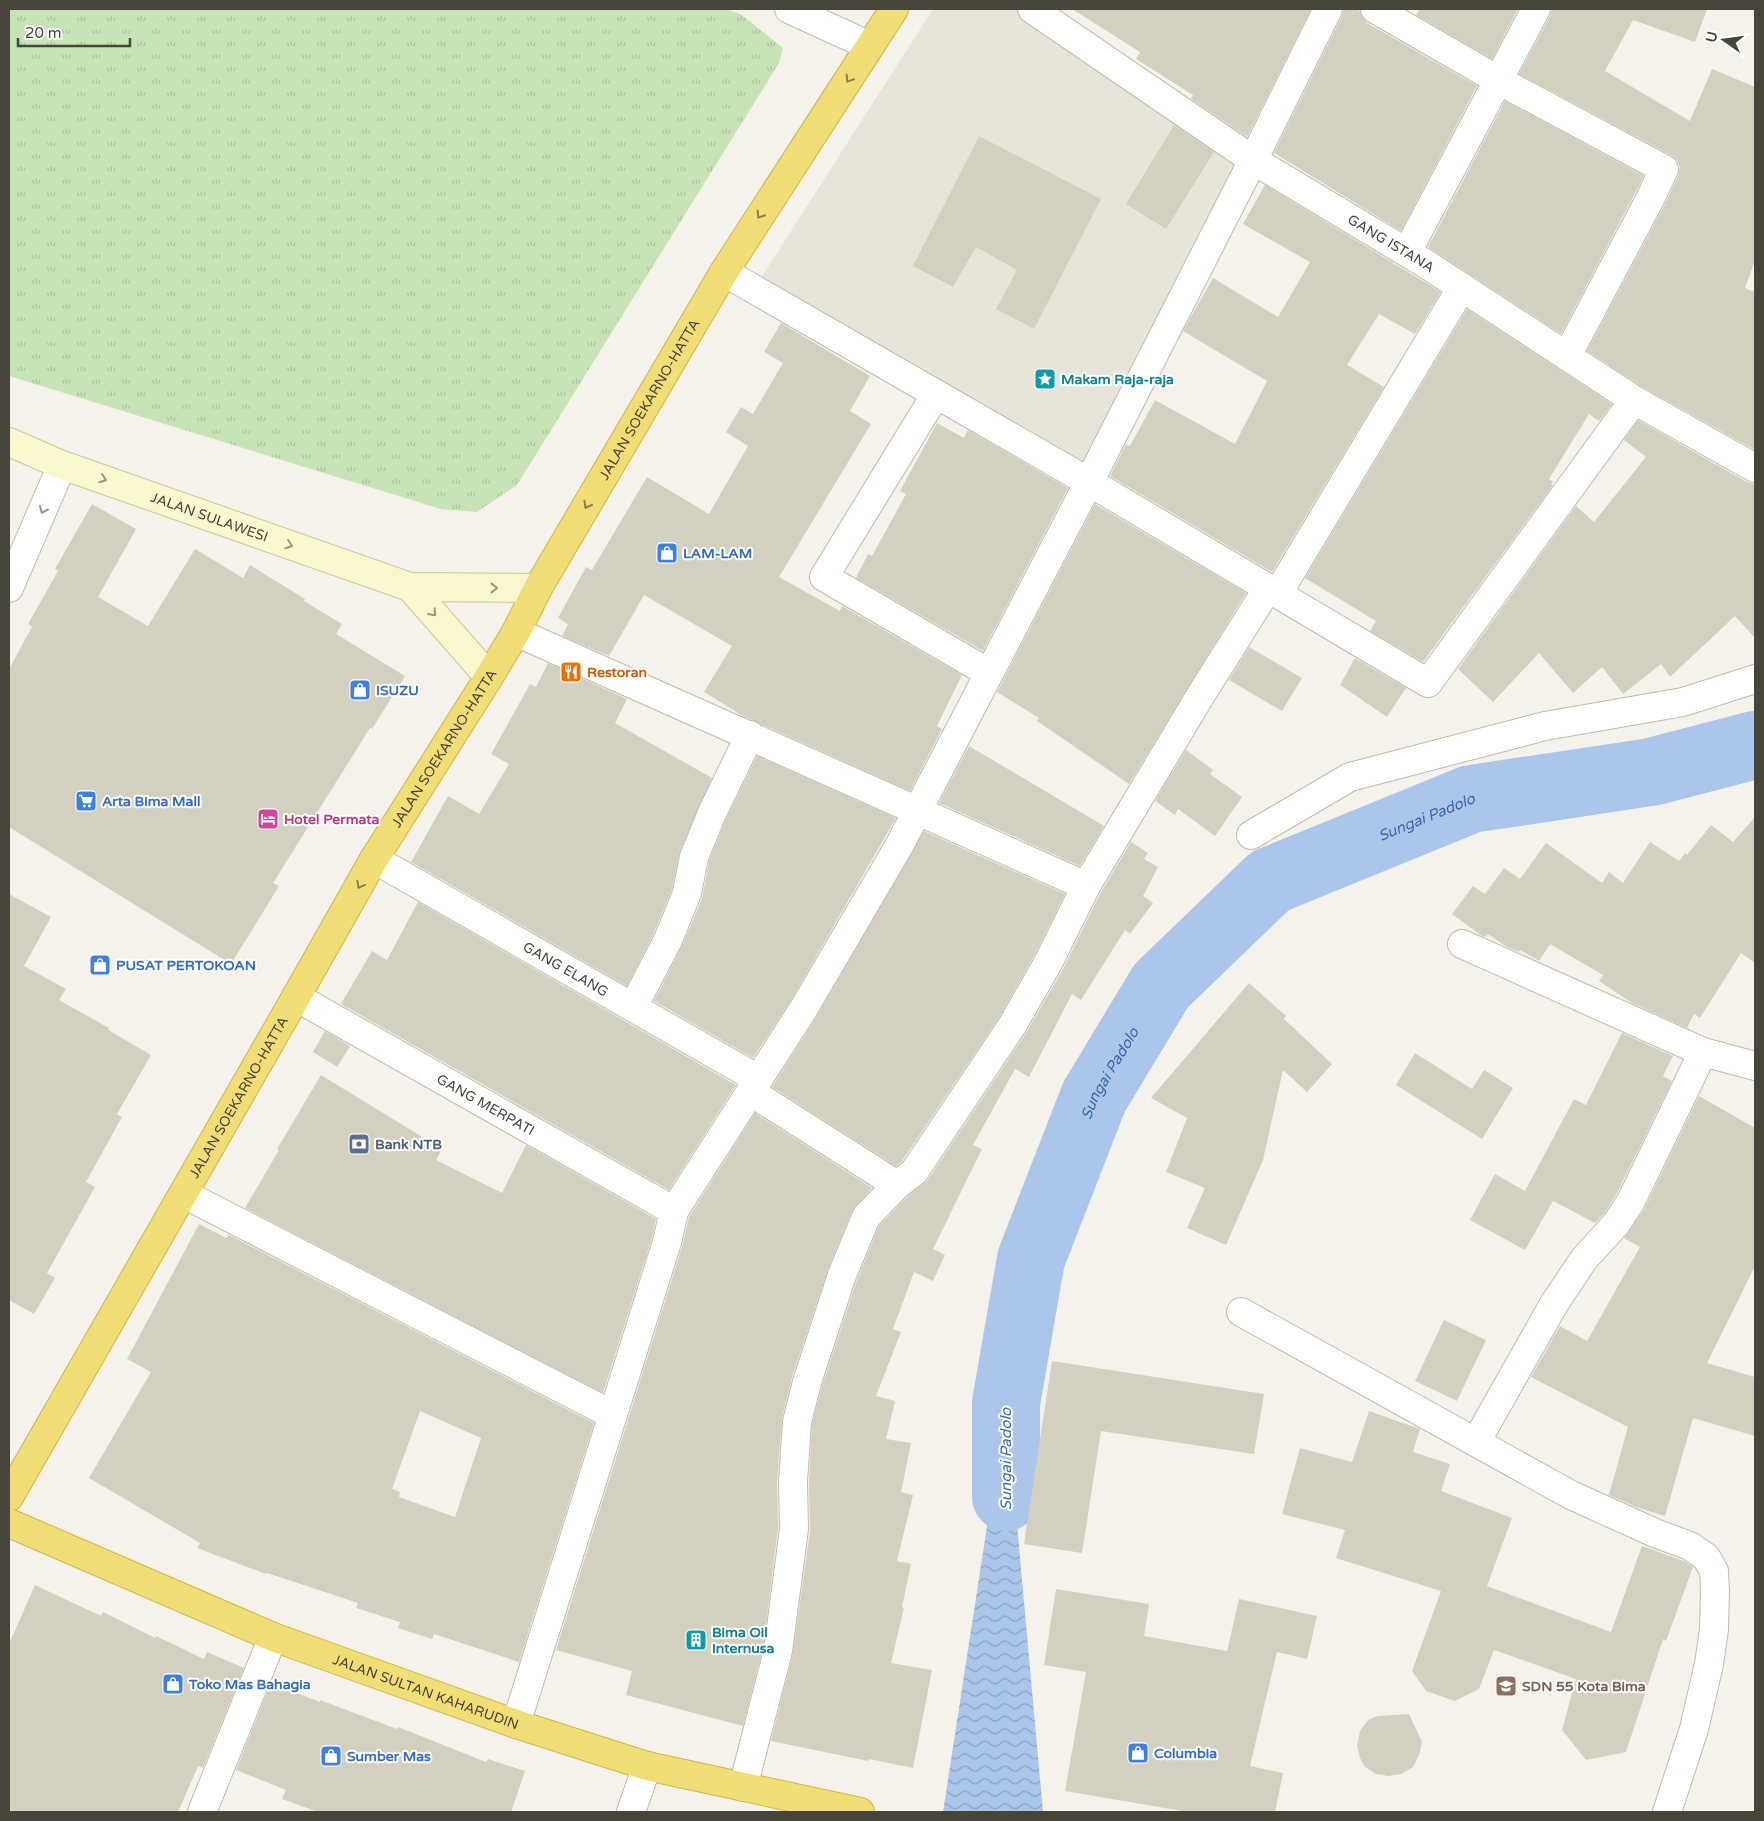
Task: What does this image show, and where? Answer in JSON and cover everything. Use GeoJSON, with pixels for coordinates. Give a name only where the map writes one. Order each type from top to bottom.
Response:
{"type":"FeatureCollection","features":[{"type":"Feature","properties":{"kind":"highway","name":"JALAN SOEKARNO-HATTA"},"geometry":{"type":"LineString","coordinates":[[9,1497],[374,859],[516,632],[538,588],[724,272],[894,9]]}},
{"type":"Feature","properties":{"kind":"highway","name":"JALAN SULTAN KAHARUDIN"},"geometry":{"type":"LineString","coordinates":[[9,1522],[273,1637],[516,1724],[647,1766],[860,1812]]}},
{"type":"Feature","properties":{"kind":"street"},"geometry":{"type":"LineString","coordinates":[[789,9],[870,46]]}},
{"type":"Feature","properties":{"kind":"street","name":"GANG ISTANA"},"geometry":{"type":"LineString","coordinates":[[1032,9],[1253,160],[1407,252],[1634,400],[1755,468]]}},
{"type":"Feature","properties":{"kind":"street"},"geometry":{"type":"LineString","coordinates":[[516,1724],[667,1242],[674,1211],[809,999],[899,846],[1089,482],[1328,9]]}},
{"type":"Feature","properties":{"kind":"street"},"geometry":{"type":"LineString","coordinates":[[1375,9],[1498,80],[1664,169],[1567,356]]}},
{"type":"Feature","properties":{"kind":"street"},"geometry":{"type":"LineString","coordinates":[[1407,252],[1536,9]]}},
{"type":"Feature","properties":{"kind":"street"},"geometry":{"type":"LineString","coordinates":[[724,272],[1089,482],[1428,683],[1634,400]]}},
{"type":"Feature","properties":{"kind":"street"},"geometry":{"type":"LineString","coordinates":[[743,1787],[778,1651],[794,1529],[793,1481],[797,1422],[807,1382],[842,1275],[866,1218],[897,1185],[914,1172],[1013,1024],[1049,961],[1086,886],[1202,693],[1273,591],[1462,287]]}},
{"type":"Feature","properties":{"kind":"street"},"geometry":{"type":"LineString","coordinates":[[936,394],[824,577],[989,673]]}},
{"type":"Feature","properties":{"kind":"street","name":"JALAN SULAWESI"},"geometry":{"type":"LineString","coordinates":[[9,442],[62,465],[410,587],[538,588]]}},
{"type":"Feature","properties":{"kind":"street"},"geometry":{"type":"LineString","coordinates":[[9,588],[62,465]]}},
{"type":"Feature","properties":{"kind":"street","name":"JALAN SULAWESI"},"geometry":{"type":"LineString","coordinates":[[410,587],[489,677]]}},
{"type":"Feature","properties":{"kind":"street"},"geometry":{"type":"LineString","coordinates":[[516,632],[1086,886]]}},
{"type":"Feature","properties":{"kind":"street"},"geometry":{"type":"LineString","coordinates":[[1251,835],[1350,777],[1545,726],[1683,702],[1755,679]]}},
{"type":"Feature","properties":{"kind":"street"},"geometry":{"type":"LineString","coordinates":[[633,1007],[668,940],[687,893],[694,857],[712,813],[750,735]]}},
{"type":"Feature","properties":{"kind":"street","name":"GANG ELANG"},"geometry":{"type":"LineString","coordinates":[[374,859],[633,1007],[755,1085],[897,1185]]}},
{"type":"Feature","properties":{"kind":"street"},"geometry":{"type":"LineString","coordinates":[[1462,944],[1703,1052],[1755,1066]]}},
{"type":"Feature","properties":{"kind":"street","name":"GANG MERPATI"},"geometry":{"type":"LineString","coordinates":[[296,998],[674,1211]]}},
{"type":"Feature","properties":{"kind":"street"},"geometry":{"type":"LineString","coordinates":[[1476,1442],[1554,1304],[1584,1260],[1616,1224],[1631,1201],[1703,1052]]}},
{"type":"Feature","properties":{"kind":"street"},"geometry":{"type":"LineString","coordinates":[[184,1194],[613,1415]]}},
{"type":"Feature","properties":{"kind":"street"},"geometry":{"type":"LineString","coordinates":[[1241,1312],[1571,1495],[1690,1546],[1706,1557],[1714,1571],[1716,1591],[1714,1629],[1709,1664],[1694,1729],[1667,1812]]}},
{"type":"Feature","properties":{"kind":"street"},"geometry":{"type":"LineString","coordinates":[[202,1812],[273,1637]]}},
{"type":"Feature","properties":{"kind":"street"},"geometry":{"type":"LineString","coordinates":[[631,1812],[647,1766]]}},
{"type":"Feature","properties":{"kind":"shaded area"},"geometry":{"type":"Polygon","coordinates":[[[933,9],[1014,9],[1246,162],[1087,476],[759,281],[933,9]]]}},
{"type":"Feature","properties":{"kind":"green space"},"geometry":{"type":"Polygon","coordinates":[[[9,9],[727,9],[742,15],[783,48],[779,63],[517,485],[477,512],[441,509],[9,376],[9,9]]]}},
{"type":"Feature","properties":{"kind":"water"},"geometry":{"type":"Polygon","coordinates":[[[1006,1403],[1043,1812],[943,1812],[1006,1403]]]}},
{"type":"Feature","properties":{"kind":"building"},"geometry":{"type":"Polygon","coordinates":[[[1072,9],[1311,9],[1247,137],[1191,99],[1193,95],[1136,59],[1140,52],[1072,9]]]}},
{"type":"Feature","properties":{"kind":"building"},"geometry":{"type":"Polygon","coordinates":[[[1344,9],[1360,11],[1367,23],[1477,86],[1401,231],[1274,153],[1344,9]]]}},
{"type":"Feature","properties":{"kind":"building"},"geometry":{"type":"Polygon","coordinates":[[[1420,9],[1518,9],[1492,59],[1416,15],[1420,9]]]}},
{"type":"Feature","properties":{"kind":"building"},"geometry":{"type":"Polygon","coordinates":[[[1552,9],[1707,9],[1695,42],[1633,20],[1605,71],[1690,121],[1712,69],[1755,87],[1755,260],[1745,288],[1755,292],[1755,450],[1642,387],[1587,351],[1664,206],[1678,176],[1680,167],[1677,160],[1671,155],[1519,74],[1552,9]]]}},
{"type":"Feature","properties":{"kind":"building"},"geometry":{"type":"Polygon","coordinates":[[[1505,101],[1644,176],[1561,334],[1428,247],[1505,101]]]}},
{"type":"Feature","properties":{"kind":"building"},"geometry":{"type":"Polygon","coordinates":[[[1174,125],[1214,152],[1166,229],[1126,204],[1174,125]]]}},
{"type":"Feature","properties":{"kind":"building"},"geometry":{"type":"Polygon","coordinates":[[[979,136],[1101,199],[1034,329],[996,309],[1017,270],[976,247],[953,287],[913,266],[979,136]]]}},
{"type":"Feature","properties":{"kind":"building"},"geometry":{"type":"Polygon","coordinates":[[[1265,185],[1441,292],[1415,334],[1379,314],[1347,365],[1384,387],[1272,572],[1110,476],[1126,444],[1130,446],[1155,400],[1235,444],[1267,381],[1183,331],[1213,278],[1278,317],[1310,262],[1243,224],[1265,185]]]}},
{"type":"Feature","properties":{"kind":"building"},"geometry":{"type":"Polygon","coordinates":[[[1467,309],[1612,404],[1599,421],[1589,414],[1549,479],[1553,482],[1551,484],[1553,485],[1423,662],[1370,631],[1376,621],[1305,578],[1467,309]]]}},
{"type":"Feature","properties":{"kind":"building"},"geometry":{"type":"Polygon","coordinates":[[[781,323],[870,376],[850,411],[871,424],[779,577],[840,611],[842,606],[962,675],[937,726],[942,729],[910,791],[743,716],[704,692],[732,646],[644,595],[609,656],[562,636],[568,624],[558,618],[586,567],[592,570],[647,477],[709,514],[748,446],[726,432],[741,407],[753,414],[783,363],[764,352],[781,323]]]}},
{"type":"Feature","properties":{"kind":"building"},"geometry":{"type":"Polygon","coordinates":[[[1638,420],[1747,482],[1755,484],[1755,638],[1735,616],[1670,677],[1661,664],[1623,694],[1602,667],[1573,693],[1539,653],[1493,702],[1458,669],[1576,506],[1594,522],[1646,457],[1624,440],[1638,420]]]}},
{"type":"Feature","properties":{"kind":"building"},"geometry":{"type":"Polygon","coordinates":[[[937,423],[964,438],[968,430],[1068,488],[983,651],[856,578],[868,554],[872,556],[906,494],[900,491],[937,423]]]}},
{"type":"Feature","properties":{"kind":"building"},"geometry":{"type":"Polygon","coordinates":[[[92,504],[136,529],[98,597],[148,626],[195,549],[243,578],[250,565],[342,624],[336,634],[405,676],[372,729],[370,728],[273,883],[279,886],[231,964],[9,827],[9,669],[32,627],[28,624],[58,571],[55,569],[92,504]]]}},
{"type":"Feature","properties":{"kind":"building"},"geometry":{"type":"Polygon","coordinates":[[[1095,504],[1246,593],[1129,784],[1037,721],[1039,718],[997,692],[1095,504]]]}},
{"type":"Feature","properties":{"kind":"building"},"geometry":{"type":"Polygon","coordinates":[[[1249,647],[1302,678],[1282,711],[1229,680],[1249,647]]]}},
{"type":"Feature","properties":{"kind":"building"},"geometry":{"type":"Polygon","coordinates":[[[1355,658],[1406,688],[1387,717],[1340,685],[1355,658]]]}},
{"type":"Feature","properties":{"kind":"building"},"geometry":{"type":"Polygon","coordinates":[[[548,663],[627,699],[615,723],[712,778],[680,851],[672,889],[654,933],[627,986],[411,862],[448,796],[479,814],[509,764],[491,754],[530,684],[536,687],[548,663]]]}},
{"type":"Feature","properties":{"kind":"building"},"geometry":{"type":"Polygon","coordinates":[[[969,746],[1104,826],[1080,866],[939,803],[969,746]]]}},
{"type":"Feature","properties":{"kind":"building"},"geometry":{"type":"Polygon","coordinates":[[[1186,750],[1213,770],[1210,774],[1242,797],[1215,836],[1178,809],[1175,815],[1155,801],[1186,750]]]}},
{"type":"Feature","properties":{"kind":"building"},"geometry":{"type":"Polygon","coordinates":[[[757,756],[896,818],[791,1000],[753,1058],[654,1001],[682,946],[702,899],[709,861],[726,819],[757,756]]]}},
{"type":"Feature","properties":{"kind":"building"},"geometry":{"type":"Polygon","coordinates":[[[1755,817],[1755,963],[1741,953],[1700,1018],[1694,1014],[1687,1028],[1632,1003],[1599,981],[1603,975],[1550,944],[1539,961],[1520,950],[1519,952],[1507,947],[1488,934],[1485,937],[1482,936],[1452,914],[1473,886],[1485,894],[1504,868],[1520,879],[1546,843],[1602,883],[1609,872],[1623,883],[1650,842],[1679,861],[1685,853],[1687,855],[1711,825],[1733,842],[1755,817]]]}},
{"type":"Feature","properties":{"kind":"building"},"geometry":{"type":"Polygon","coordinates":[[[924,831],[1065,894],[1035,954],[1000,1016],[902,1161],[896,1166],[772,1087],[817,1016],[924,831]]]}},
{"type":"Feature","properties":{"kind":"building"},"geometry":{"type":"Polygon","coordinates":[[[1131,842],[1148,853],[1144,859],[1158,867],[1143,896],[1153,903],[1130,934],[1125,930],[1081,1000],[1072,994],[1029,1077],[1015,1069],[973,1145],[982,1149],[933,1249],[945,1255],[933,1281],[914,1272],[893,1329],[901,1332],[876,1396],[895,1401],[886,1439],[911,1443],[901,1492],[913,1495],[897,1561],[911,1564],[902,1607],[904,1608],[891,1663],[932,1670],[913,1768],[869,1759],[868,1761],[771,1741],[793,1653],[810,1531],[809,1481],[812,1424],[822,1386],[857,1280],[879,1226],[907,1197],[927,1181],[1026,1033],[1063,969],[1100,894],[1131,842]]]}},
{"type":"Feature","properties":{"kind":"building"},"geometry":{"type":"Polygon","coordinates":[[[9,894],[51,917],[24,966],[66,989],[59,1000],[109,1028],[108,1030],[151,1055],[117,1114],[122,1117],[86,1182],[95,1187],[47,1273],[55,1278],[34,1314],[9,1300],[9,894]]]}},
{"type":"Feature","properties":{"kind":"building"},"geometry":{"type":"Polygon","coordinates":[[[418,902],[736,1085],[669,1190],[341,1004],[372,951],[387,960],[418,902]]]}},
{"type":"Feature","properties":{"kind":"building"},"geometry":{"type":"Polygon","coordinates":[[[1249,983],[1286,1016],[1284,1019],[1332,1064],[1307,1092],[1283,1070],[1263,1160],[1226,1245],[1187,1228],[1205,1188],[1166,1172],[1187,1118],[1151,1098],[1249,983]]]}},
{"type":"Feature","properties":{"kind":"building"},"geometry":{"type":"Polygon","coordinates":[[[325,1031],[350,1046],[337,1067],[313,1052],[325,1031]]]}},
{"type":"Feature","properties":{"kind":"building"},"geometry":{"type":"Polygon","coordinates":[[[1622,1033],[1673,1056],[1663,1076],[1672,1081],[1617,1193],[1604,1214],[1595,1223],[1553,1201],[1525,1250],[1470,1220],[1495,1174],[1525,1191],[1574,1099],[1586,1105],[1622,1033]]]}},
{"type":"Feature","properties":{"kind":"building"},"geometry":{"type":"Polygon","coordinates":[[[1415,1053],[1472,1089],[1484,1070],[1513,1088],[1482,1139],[1396,1085],[1415,1053]]]}},
{"type":"Feature","properties":{"kind":"building"},"geometry":{"type":"Polygon","coordinates":[[[321,1075],[442,1149],[436,1160],[502,1193],[526,1145],[656,1219],[652,1238],[603,1393],[245,1208],[321,1075]]]}},
{"type":"Feature","properties":{"kind":"building"},"geometry":{"type":"Polygon","coordinates":[[[1699,1096],[1755,1128],[1755,1266],[1707,1363],[1755,1377],[1755,1436],[1693,1418],[1665,1516],[1639,1508],[1609,1495],[1628,1427],[1531,1377],[1560,1326],[1587,1341],[1640,1247],[1624,1238],[1645,1208],[1699,1096]]]}},
{"type":"Feature","properties":{"kind":"building"},"geometry":{"type":"Polygon","coordinates":[[[755,1113],[872,1188],[852,1211],[828,1269],[792,1377],[782,1418],[777,1480],[778,1528],[763,1648],[743,1726],[626,1695],[632,1671],[556,1650],[682,1247],[689,1217],[755,1113]]]}},
{"type":"Feature","properties":{"kind":"building"},"geometry":{"type":"Polygon","coordinates":[[[199,1224],[226,1238],[229,1235],[594,1423],[519,1662],[434,1634],[432,1639],[398,1628],[400,1622],[356,1608],[358,1603],[266,1574],[197,1548],[200,1543],[89,1478],[151,1372],[127,1359],[199,1224]],[[420,1411],[392,1489],[400,1492],[399,1497],[455,1517],[481,1438],[420,1411]]]}},
{"type":"Feature","properties":{"kind":"building"},"geometry":{"type":"Polygon","coordinates":[[[1444,1320],[1486,1340],[1457,1401],[1415,1381],[1444,1320]]]}},
{"type":"Feature","properties":{"kind":"building"},"geometry":{"type":"Polygon","coordinates":[[[1052,1361],[1264,1394],[1254,1454],[1101,1431],[1082,1553],[1024,1544],[1052,1361]]]}},
{"type":"Feature","properties":{"kind":"building"},"geometry":{"type":"Polygon","coordinates":[[[1369,1411],[1420,1429],[1413,1452],[1450,1464],[1441,1491],[1512,1518],[1487,1586],[1611,1632],[1642,1546],[1684,1561],[1693,1567],[1666,1641],[1663,1639],[1626,1752],[1586,1760],[1562,1730],[1576,1679],[1494,1650],[1479,1689],[1455,1701],[1426,1691],[1412,1671],[1441,1591],[1336,1558],[1345,1530],[1282,1514],[1300,1448],[1352,1462],[1369,1411]]]}},
{"type":"Feature","properties":{"kind":"building"},"geometry":{"type":"Polygon","coordinates":[[[35,1585],[101,1616],[103,1612],[155,1638],[156,1636],[204,1659],[207,1652],[244,1668],[203,1768],[198,1766],[178,1812],[9,1812],[9,1644],[35,1585]]]}},
{"type":"Feature","properties":{"kind":"building"},"geometry":{"type":"Polygon","coordinates":[[[1056,1589],[1149,1604],[1144,1636],[1227,1651],[1239,1599],[1317,1616],[1307,1659],[1277,1652],[1250,1766],[1283,1773],[1275,1812],[1188,1812],[1065,1791],[1086,1672],[1044,1665],[1056,1589]]]}},
{"type":"Feature","properties":{"kind":"building"},"geometry":{"type":"Polygon","coordinates":[[[271,1683],[397,1729],[398,1727],[486,1762],[488,1759],[525,1771],[511,1812],[318,1812],[282,1799],[286,1790],[236,1770],[271,1683]]]}},
{"type":"Feature","properties":{"kind":"building"},"geometry":{"type":"Polygon","coordinates":[[[1409,1714],[1422,1742],[1419,1755],[1413,1767],[1401,1774],[1389,1776],[1376,1774],[1365,1767],[1357,1746],[1360,1731],[1368,1720],[1378,1716],[1409,1714]]]}},
{"type":"Feature","properties":{"kind":"waterway","name":"Sungai Padolo"},"geometry":{"type":"LineString","coordinates":[[1006,1497],[1006,1403],[1031,1259],[1094,1097],[1161,986],[1270,881],[1471,799],[1651,772],[1755,745]]}},
{"type":"Feature","properties":{"kind":"place","name":"Makam Raja-raja"},"geometry":{"type":"Point","coordinates":[1045,379]}},
{"type":"Feature","properties":{"kind":"place","name":"LAM-LAM"},"geometry":{"type":"Point","coordinates":[667,553]}},
{"type":"Feature","properties":{"kind":"place","name":"Restoran"},"geometry":{"type":"Point","coordinates":[571,672]}},
{"type":"Feature","properties":{"kind":"place","name":"ISUZU"},"geometry":{"type":"Point","coordinates":[360,690]}},
{"type":"Feature","properties":{"kind":"place","name":"Arta Bima Mall"},"geometry":{"type":"Point","coordinates":[86,801]}},
{"type":"Feature","properties":{"kind":"place","name":"Hotel Permata"},"geometry":{"type":"Point","coordinates":[268,819]}},
{"type":"Feature","properties":{"kind":"place","name":"PUSAT PERTOKOAN"},"geometry":{"type":"Point","coordinates":[100,965]}},
{"type":"Feature","properties":{"kind":"place","name":"Bank NTB"},"geometry":{"type":"Point","coordinates":[359,1144]}},
{"type":"Feature","properties":{"kind":"place","name":"Bima Oil Internusa"},"geometry":{"type":"Point","coordinates":[696,1640]}},
{"type":"Feature","properties":{"kind":"place","name":"Toko Mas Bahagia"},"geometry":{"type":"Point","coordinates":[173,1684]}},
{"type":"Feature","properties":{"kind":"place","name":"SDN 55 Kota Bima"},"geometry":{"type":"Point","coordinates":[1506,1686]}},
{"type":"Feature","properties":{"kind":"place","name":"Columbia"},"geometry":{"type":"Point","coordinates":[1138,1753]}},
{"type":"Feature","properties":{"kind":"place","name":"Sumber Mas"},"geometry":{"type":"Point","coordinates":[331,1756]}}]}
